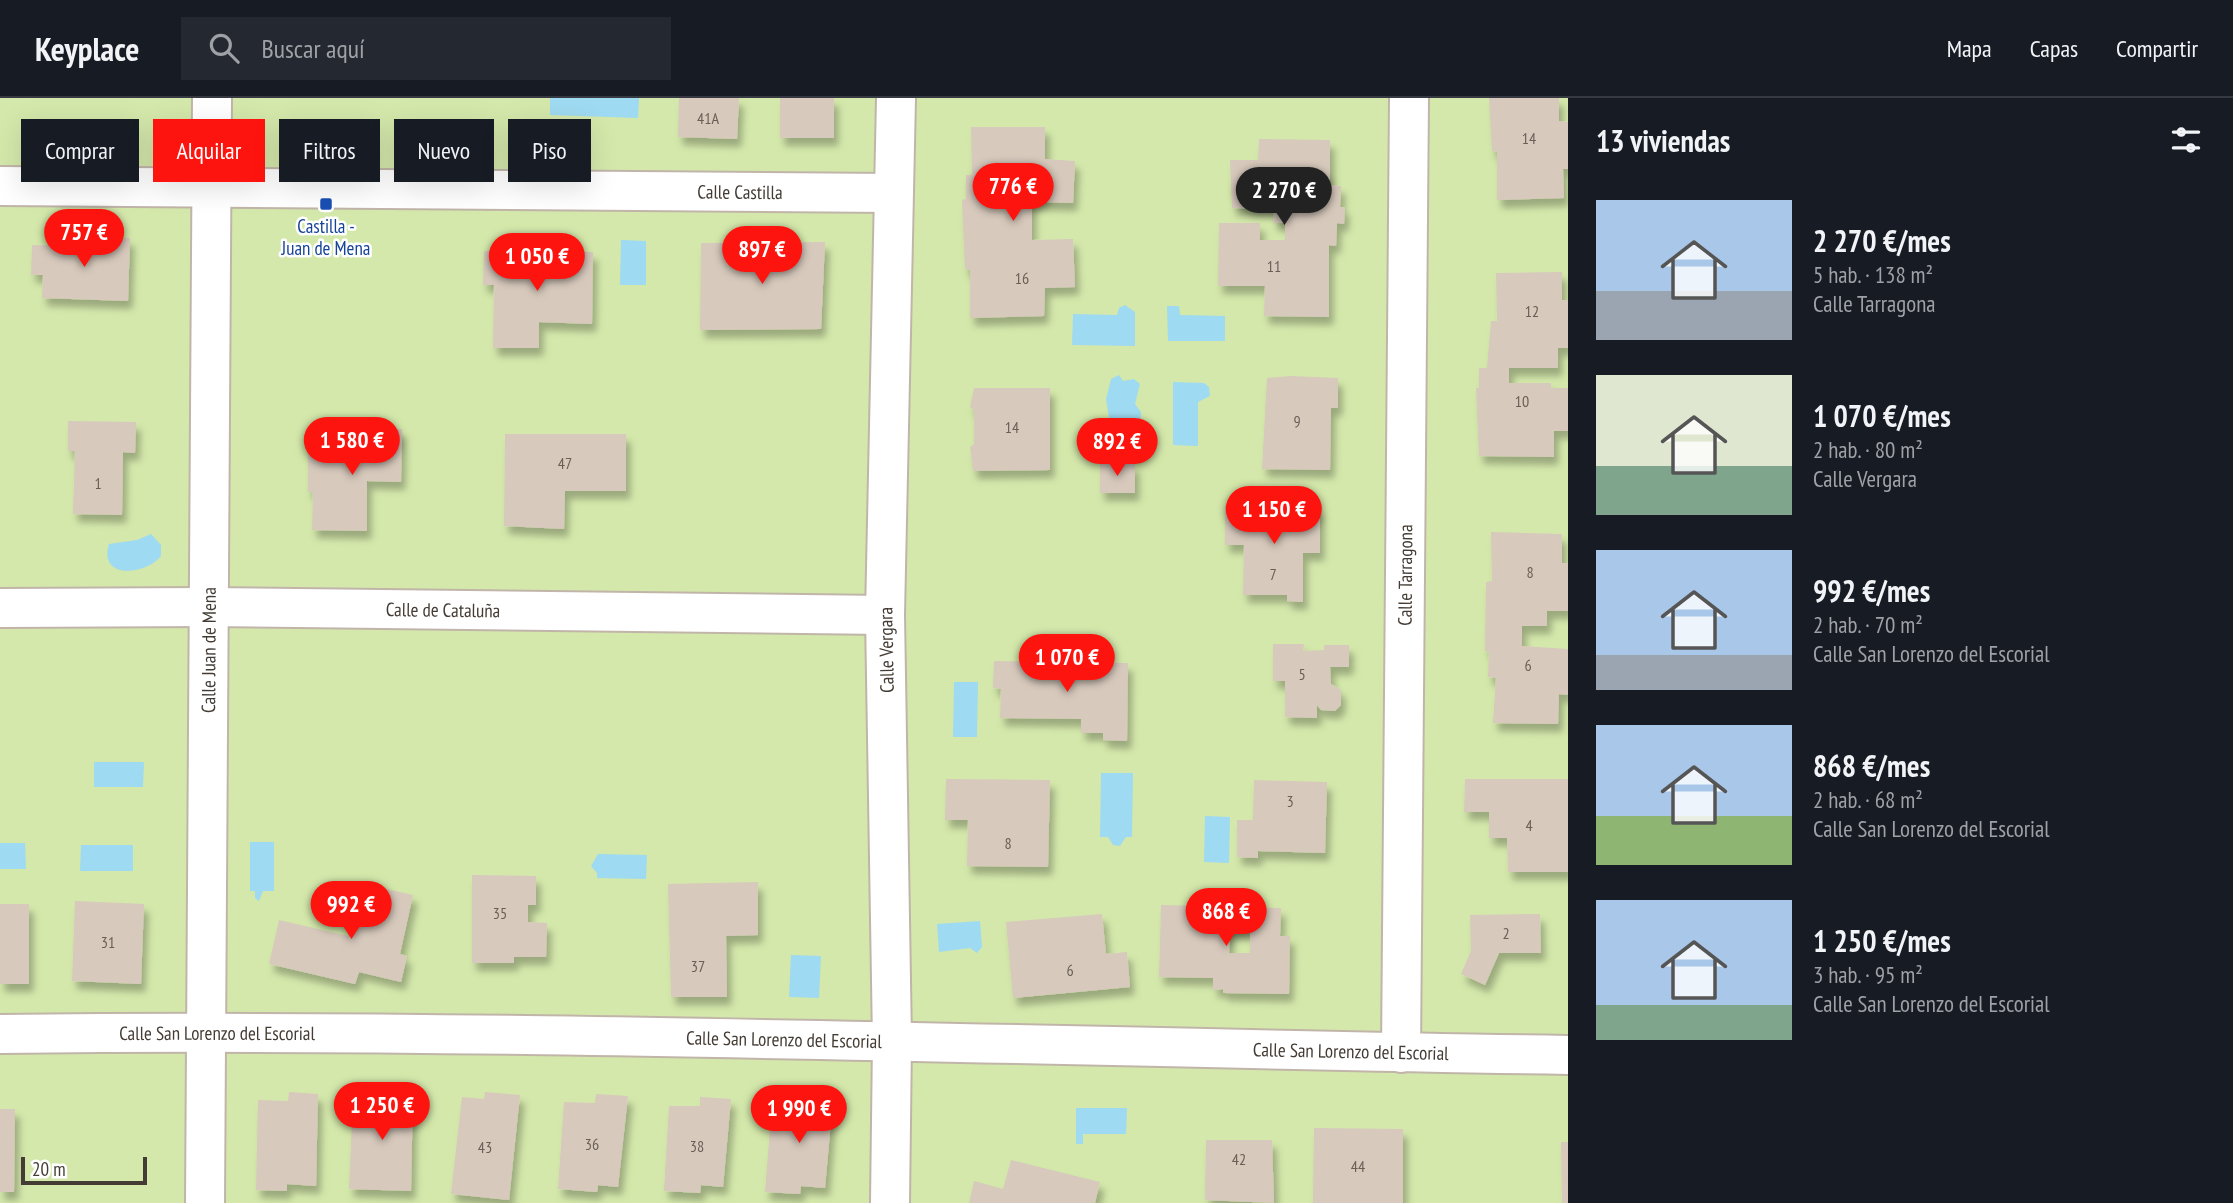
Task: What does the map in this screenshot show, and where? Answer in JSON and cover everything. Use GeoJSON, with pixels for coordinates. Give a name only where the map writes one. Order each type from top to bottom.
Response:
{"type":"FeatureCollection","features":[{"type":"Feature","properties":{"kind":"street","name":"Calle Juan de Mena"},"geometry":{"type":"LineString","coordinates":[[205,1203],[212,98]]}},
{"type":"Feature","properties":{"kind":"street","name":"Calle Vergara"},"geometry":{"type":"LineString","coordinates":[[890,1203],[892,1041],[885,615],[895,98]]}},
{"type":"Feature","properties":{"kind":"street","name":"Calle Tarragona"},"geometry":{"type":"LineString","coordinates":[[1401,1053],[1409,98]]}},
{"type":"Feature","properties":{"kind":"street","name":"Calle Castilla"},"geometry":{"type":"LineString","coordinates":[[0,186],[893,193]]}},
{"type":"Feature","properties":{"kind":"street","name":"Calle de Cataluña"},"geometry":{"type":"LineString","coordinates":[[0,608],[207,607],[885,615]]}},
{"type":"Feature","properties":{"kind":"street","name":"Calle San Lorenzo del Escorial"},"geometry":{"type":"LineString","coordinates":[[0,1034],[207,1032],[892,1041],[1568,1055]]}},
{"type":"Feature","properties":{"kind":"green space"},"geometry":{"type":"Polygon","coordinates":[[[0,98],[1568,98],[1568,1203],[0,1203],[0,98]]]}},
{"type":"Feature","properties":{"kind":"water"},"geometry":{"type":"Polygon","coordinates":[[[550,98],[639,98],[638,118],[550,115],[550,98]]]}},
{"type":"Feature","properties":{"kind":"water"},"geometry":{"type":"Polygon","coordinates":[[[621,240],[646,241],[646,285],[620,285],[621,240]]]}},
{"type":"Feature","properties":{"kind":"water"},"geometry":{"type":"Polygon","coordinates":[[[1125,305],[1135,312],[1135,346],[1072,345],[1073,314],[1117,315],[1119,308],[1125,305]]]}},
{"type":"Feature","properties":{"kind":"water"},"geometry":{"type":"Polygon","coordinates":[[[1167,306],[1179,306],[1180,315],[1225,316],[1225,341],[1168,341],[1167,306]]]}},
{"type":"Feature","properties":{"kind":"water"},"geometry":{"type":"Polygon","coordinates":[[[1119,375],[1123,381],[1134,379],[1140,384],[1135,404],[1141,412],[1140,438],[1134,444],[1119,442],[1094,446],[1093,436],[1110,424],[1106,399],[1111,379],[1119,375]]]}},
{"type":"Feature","properties":{"kind":"water"},"geometry":{"type":"Polygon","coordinates":[[[1173,382],[1204,383],[1209,387],[1210,396],[1198,402],[1198,446],[1173,445],[1173,382]]]}},
{"type":"Feature","properties":{"kind":"water"},"geometry":{"type":"Polygon","coordinates":[[[151,534],[161,545],[161,556],[154,563],[125,571],[110,563],[107,555],[109,544],[137,540],[151,534]]]}},
{"type":"Feature","properties":{"kind":"water"},"geometry":{"type":"Polygon","coordinates":[[[954,682],[978,682],[977,737],[953,737],[954,682]]]}},
{"type":"Feature","properties":{"kind":"water"},"geometry":{"type":"Polygon","coordinates":[[[94,762],[144,762],[143,787],[94,787],[94,762]]]}},
{"type":"Feature","properties":{"kind":"water"},"geometry":{"type":"Polygon","coordinates":[[[1101,773],[1133,773],[1132,837],[1126,837],[1120,846],[1113,845],[1108,837],[1100,837],[1101,773]]]}},
{"type":"Feature","properties":{"kind":"water"},"geometry":{"type":"Polygon","coordinates":[[[1205,816],[1230,817],[1229,863],[1204,862],[1205,816]]]}},
{"type":"Feature","properties":{"kind":"water"},"geometry":{"type":"Polygon","coordinates":[[[250,842],[274,842],[274,891],[263,891],[259,901],[255,898],[255,891],[250,891],[250,842]]]}},
{"type":"Feature","properties":{"kind":"water"},"geometry":{"type":"Polygon","coordinates":[[[0,843],[25,843],[26,869],[0,869],[0,843]]]}},
{"type":"Feature","properties":{"kind":"water"},"geometry":{"type":"Polygon","coordinates":[[[81,845],[133,845],[133,871],[80,871],[81,845]]]}},
{"type":"Feature","properties":{"kind":"water"},"geometry":{"type":"Polygon","coordinates":[[[598,854],[647,855],[646,879],[597,878],[597,873],[591,866],[598,854]]]}},
{"type":"Feature","properties":{"kind":"water"},"geometry":{"type":"Polygon","coordinates":[[[980,921],[982,947],[977,953],[970,948],[939,952],[937,924],[980,921]]]}},
{"type":"Feature","properties":{"kind":"water"},"geometry":{"type":"Polygon","coordinates":[[[791,955],[821,956],[819,998],[789,997],[791,955]]]}},
{"type":"Feature","properties":{"kind":"water"},"geometry":{"type":"Polygon","coordinates":[[[1076,1108],[1127,1108],[1126,1134],[1083,1134],[1083,1144],[1076,1144],[1076,1108]]]}},
{"type":"Feature","properties":{"kind":"building"},"geometry":{"type":"Polygon","coordinates":[[[679,98],[739,98],[737,139],[678,137],[679,98]]]}},
{"type":"Feature","properties":{"kind":"building"},"geometry":{"type":"Polygon","coordinates":[[[780,98],[834,98],[834,138],[780,138],[780,98]]]}},
{"type":"Feature","properties":{"kind":"building"},"geometry":{"type":"Polygon","coordinates":[[[1489,98],[1559,98],[1559,121],[1568,122],[1568,169],[1563,169],[1564,198],[1497,200],[1497,152],[1492,151],[1489,98]]]}},
{"type":"Feature","properties":{"kind":"building"},"geometry":{"type":"Polygon","coordinates":[[[971,127],[1045,127],[1045,159],[1075,161],[1073,203],[1032,202],[1032,240],[1073,239],[1075,287],[1045,288],[1044,316],[970,318],[970,270],[965,269],[962,200],[966,199],[966,175],[972,175],[971,127]]]}},
{"type":"Feature","properties":{"kind":"building"},"geometry":{"type":"Polygon","coordinates":[[[1259,139],[1330,140],[1330,185],[1341,186],[1340,207],[1345,207],[1344,224],[1337,223],[1336,246],[1329,245],[1329,317],[1264,316],[1265,286],[1218,286],[1219,223],[1260,223],[1260,240],[1285,240],[1285,223],[1273,223],[1274,209],[1232,208],[1230,160],[1258,160],[1259,139]]]}},
{"type":"Feature","properties":{"kind":"building"},"geometry":{"type":"Polygon","coordinates":[[[66,236],[130,238],[128,301],[42,298],[43,275],[31,275],[32,245],[65,246],[66,236]]]}},
{"type":"Feature","properties":{"kind":"building"},"geometry":{"type":"Polygon","coordinates":[[[825,242],[821,329],[700,330],[701,243],[825,242]]]}},
{"type":"Feature","properties":{"kind":"building"},"geometry":{"type":"Polygon","coordinates":[[[484,251],[593,252],[592,324],[539,322],[539,348],[493,348],[494,285],[483,285],[484,251]]]}},
{"type":"Feature","properties":{"kind":"building"},"geometry":{"type":"Polygon","coordinates":[[[1562,272],[1562,300],[1568,300],[1568,348],[1558,348],[1558,368],[1509,368],[1509,383],[1551,383],[1551,388],[1568,388],[1568,431],[1554,431],[1554,457],[1479,456],[1476,388],[1479,388],[1479,368],[1487,368],[1491,321],[1497,321],[1496,273],[1562,272]]]}},
{"type":"Feature","properties":{"kind":"building"},"geometry":{"type":"Polygon","coordinates":[[[1267,378],[1338,378],[1338,408],[1331,408],[1330,470],[1262,469],[1267,378]]]}},
{"type":"Feature","properties":{"kind":"building"},"geometry":{"type":"Polygon","coordinates":[[[974,388],[1050,388],[1050,470],[973,471],[970,447],[974,444],[974,410],[970,407],[974,388]]]}},
{"type":"Feature","properties":{"kind":"building"},"geometry":{"type":"Polygon","coordinates":[[[68,421],[136,422],[135,453],[123,452],[122,515],[73,514],[75,451],[68,451],[68,421]]]}},
{"type":"Feature","properties":{"kind":"building"},"geometry":{"type":"Polygon","coordinates":[[[344,428],[402,429],[401,482],[367,481],[367,531],[312,530],[313,492],[308,492],[308,450],[343,450],[344,428]]]}},
{"type":"Feature","properties":{"kind":"building"},"geometry":{"type":"Polygon","coordinates":[[[505,434],[626,434],[626,491],[565,491],[564,529],[504,526],[505,434]]]}},
{"type":"Feature","properties":{"kind":"building"},"geometry":{"type":"Polygon","coordinates":[[[1100,463],[1135,464],[1135,493],[1100,493],[1100,463]]]}},
{"type":"Feature","properties":{"kind":"building"},"geometry":{"type":"Polygon","coordinates":[[[1225,506],[1320,507],[1320,553],[1303,553],[1303,602],[1287,601],[1287,595],[1243,595],[1244,545],[1225,545],[1225,506]]]}},
{"type":"Feature","properties":{"kind":"building"},"geometry":{"type":"Polygon","coordinates":[[[1491,532],[1562,534],[1562,563],[1568,563],[1568,611],[1547,611],[1547,626],[1522,626],[1522,646],[1568,649],[1568,695],[1559,694],[1558,724],[1493,723],[1496,678],[1488,677],[1489,652],[1485,651],[1486,582],[1492,581],[1491,532]]]}},
{"type":"Feature","properties":{"kind":"building"},"geometry":{"type":"Polygon","coordinates":[[[1273,644],[1304,644],[1303,651],[1324,650],[1324,645],[1349,645],[1349,667],[1330,667],[1331,684],[1341,690],[1341,705],[1335,711],[1321,710],[1317,705],[1317,718],[1285,717],[1285,681],[1273,681],[1273,644]]]}},
{"type":"Feature","properties":{"kind":"building"},"geometry":{"type":"Polygon","coordinates":[[[994,661],[1128,663],[1127,741],[1103,740],[1103,733],[1081,733],[1081,719],[1000,718],[1001,689],[993,688],[994,661]]]}},
{"type":"Feature","properties":{"kind":"building"},"geometry":{"type":"Polygon","coordinates":[[[946,779],[1050,780],[1048,867],[967,866],[968,820],[945,820],[946,779]]]}},
{"type":"Feature","properties":{"kind":"building"},"geometry":{"type":"Polygon","coordinates":[[[1465,779],[1568,779],[1568,872],[1508,872],[1507,838],[1489,838],[1489,812],[1464,812],[1465,779]]]}},
{"type":"Feature","properties":{"kind":"building"},"geometry":{"type":"Polygon","coordinates":[[[1254,780],[1327,782],[1325,853],[1258,851],[1258,858],[1237,857],[1237,820],[1253,820],[1254,780]]]}},
{"type":"Feature","properties":{"kind":"building"},"geometry":{"type":"Polygon","coordinates":[[[472,875],[536,876],[536,905],[528,905],[528,922],[547,923],[546,957],[514,957],[514,963],[472,963],[472,875]]]}},
{"type":"Feature","properties":{"kind":"building"},"geometry":{"type":"Polygon","coordinates":[[[758,882],[758,935],[726,936],[727,997],[671,997],[668,884],[758,882]]]}},
{"type":"Feature","properties":{"kind":"building"},"geometry":{"type":"Polygon","coordinates":[[[360,883],[413,895],[400,954],[407,956],[401,982],[359,972],[355,984],[269,964],[279,920],[348,936],[360,883]]]}},
{"type":"Feature","properties":{"kind":"building"},"geometry":{"type":"Polygon","coordinates":[[[75,901],[144,904],[141,984],[72,981],[75,901]]]}},
{"type":"Feature","properties":{"kind":"building"},"geometry":{"type":"Polygon","coordinates":[[[0,904],[29,904],[29,984],[0,984],[0,904]]]}},
{"type":"Feature","properties":{"kind":"building"},"geometry":{"type":"Polygon","coordinates":[[[1161,905],[1281,908],[1280,936],[1290,936],[1289,994],[1223,993],[1223,989],[1213,990],[1213,978],[1159,977],[1161,905]],[[1230,932],[1229,953],[1250,953],[1250,932],[1230,932]]]}},
{"type":"Feature","properties":{"kind":"building"},"geometry":{"type":"Polygon","coordinates":[[[1102,914],[1106,954],[1127,952],[1130,987],[1013,998],[1006,922],[1102,914]]]}},
{"type":"Feature","properties":{"kind":"building"},"geometry":{"type":"Polygon","coordinates":[[[1540,914],[1541,953],[1499,953],[1485,985],[1461,974],[1471,951],[1470,915],[1540,914]]]}},
{"type":"Feature","properties":{"kind":"building"},"geometry":{"type":"Polygon","coordinates":[[[379,1089],[413,1091],[411,1191],[349,1189],[353,1099],[378,1101],[379,1089]]]}},
{"type":"Feature","properties":{"kind":"building"},"geometry":{"type":"Polygon","coordinates":[[[289,1092],[318,1094],[316,1186],[287,1184],[287,1191],[256,1190],[258,1100],[288,1101],[289,1092]]]}},
{"type":"Feature","properties":{"kind":"building"},"geometry":{"type":"Polygon","coordinates":[[[485,1092],[520,1095],[509,1200],[451,1194],[462,1097],[484,1099],[485,1092]]]}},
{"type":"Feature","properties":{"kind":"building"},"geometry":{"type":"Polygon","coordinates":[[[596,1094],[628,1096],[618,1187],[598,1185],[597,1192],[558,1189],[564,1102],[595,1103],[596,1094]]]}},
{"type":"Feature","properties":{"kind":"building"},"geometry":{"type":"Polygon","coordinates":[[[700,1097],[731,1099],[723,1187],[701,1185],[700,1193],[664,1191],[669,1106],[700,1106],[700,1097]]]}},
{"type":"Feature","properties":{"kind":"building"},"geometry":{"type":"Polygon","coordinates":[[[795,1097],[833,1099],[825,1188],[801,1186],[800,1194],[765,1192],[772,1103],[795,1105],[795,1097]]]}},
{"type":"Feature","properties":{"kind":"building"},"geometry":{"type":"Polygon","coordinates":[[[0,1109],[15,1109],[14,1192],[0,1192],[0,1109]]]}},
{"type":"Feature","properties":{"kind":"building"},"geometry":{"type":"Polygon","coordinates":[[[1314,1128],[1403,1129],[1403,1203],[1313,1203],[1314,1128]]]}},
{"type":"Feature","properties":{"kind":"building"},"geometry":{"type":"Polygon","coordinates":[[[1206,1140],[1272,1140],[1274,1203],[1205,1200],[1206,1140]]]}},
{"type":"Feature","properties":{"kind":"building"},"geometry":{"type":"Polygon","coordinates":[[[1561,1142],[1568,1142],[1568,1203],[1562,1203],[1561,1142]]]}},
{"type":"Feature","properties":{"kind":"building"},"geometry":{"type":"Polygon","coordinates":[[[1011,1160],[1100,1182],[1095,1203],[969,1203],[974,1181],[1003,1189],[1011,1160]]]}},
{"type":"Feature","properties":{"kind":"place","name":"Castilla - Juan de Mena"},"geometry":{"type":"Point","coordinates":[326,204]}}]}
